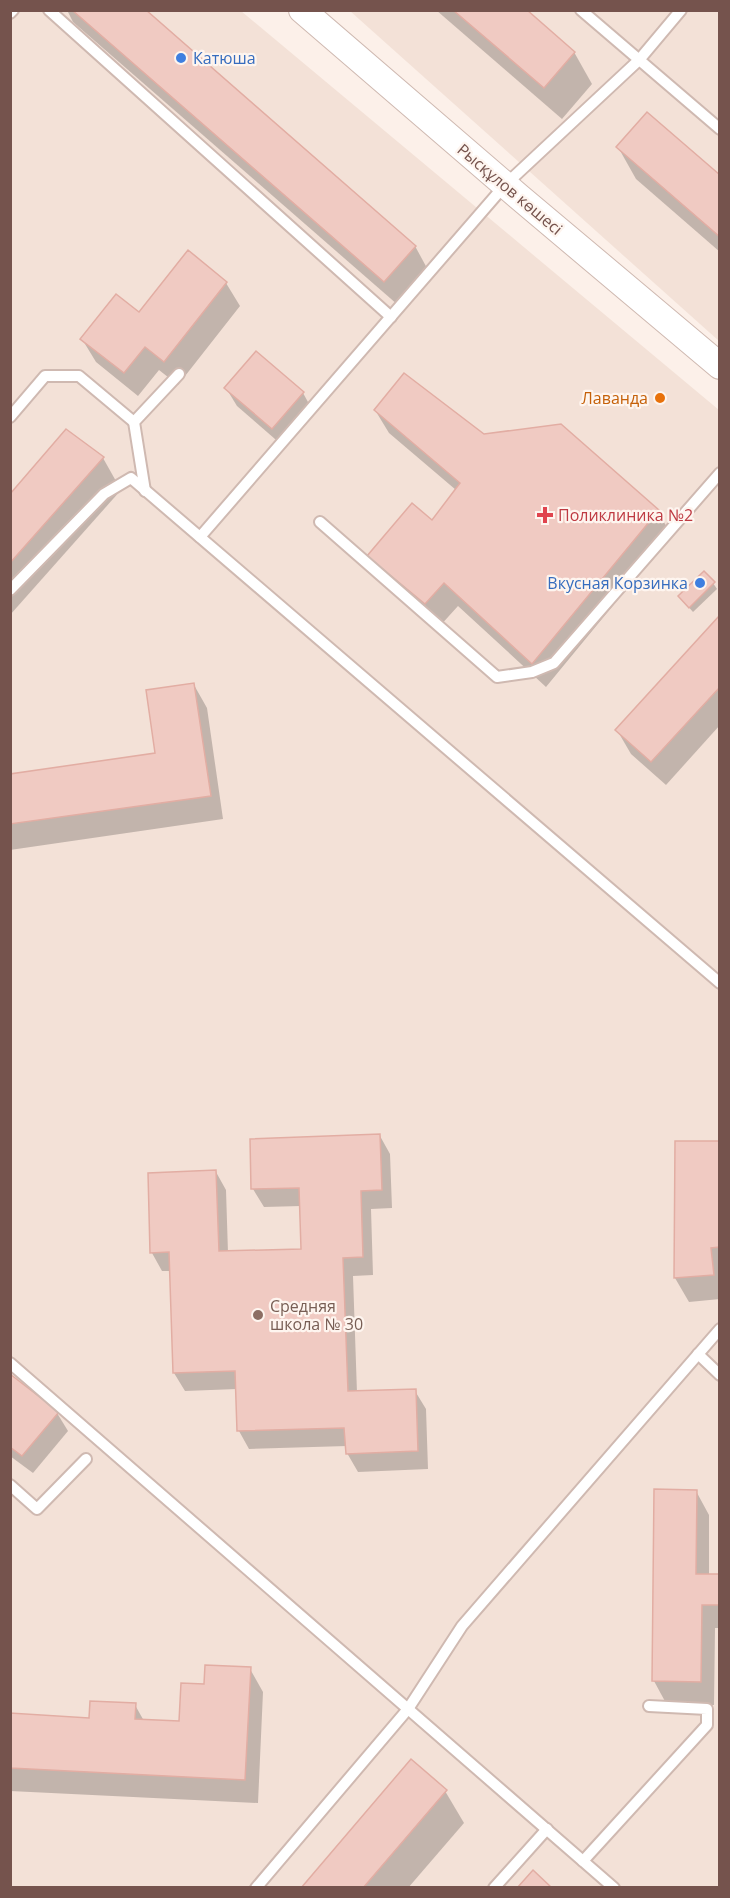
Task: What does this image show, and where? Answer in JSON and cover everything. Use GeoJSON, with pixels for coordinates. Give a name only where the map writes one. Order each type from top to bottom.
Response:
{"type":"FeatureCollection","features":[{"type":"Feature","properties":{"kind":"street","name":"Рысқұлов көшесі"},"geometry":{"type":"LineString","coordinates":[[302,10],[720,366]]}},
{"type":"Feature","properties":{"kind":"lane"},"geometry":{"type":"LineString","coordinates":[[49,10],[391,317]]}},
{"type":"Feature","properties":{"kind":"lane"},"geometry":{"type":"LineString","coordinates":[[581,10],[720,129]]}},
{"type":"Feature","properties":{"kind":"lane"},"geometry":{"type":"LineString","coordinates":[[200,537],[505,185],[639,60],[681,10]]}},
{"type":"Feature","properties":{"kind":"lane"},"geometry":{"type":"LineString","coordinates":[[134,422],[179,374]]}},
{"type":"Feature","properties":{"kind":"lane"},"geometry":{"type":"LineString","coordinates":[[10,417],[45,376],[79,376],[134,422],[145,491]]}},
{"type":"Feature","properties":{"kind":"lane"},"geometry":{"type":"LineString","coordinates":[[320,522],[497,677],[532,672],[554,663],[720,473]]}},
{"type":"Feature","properties":{"kind":"lane"},"geometry":{"type":"LineString","coordinates":[[10,590],[104,495],[131,478],[720,983]]}},
{"type":"Feature","properties":{"kind":"lane"},"geometry":{"type":"LineString","coordinates":[[256,1887],[408,1709],[462,1626],[720,1329]]}},
{"type":"Feature","properties":{"kind":"lane"},"geometry":{"type":"LineString","coordinates":[[698,1354],[720,1375]]}},
{"type":"Feature","properties":{"kind":"lane"},"geometry":{"type":"LineString","coordinates":[[10,1363],[614,1887]]}},
{"type":"Feature","properties":{"kind":"lane"},"geometry":{"type":"LineString","coordinates":[[10,1485],[37,1509],[86,1460]]}},
{"type":"Feature","properties":{"kind":"lane"},"geometry":{"type":"LineString","coordinates":[[583,1861],[708,1725],[708,1709],[649,1706]]}},
{"type":"Feature","properties":{"kind":"lane"},"geometry":{"type":"LineString","coordinates":[[494,1887],[547,1829]]}},
{"type":"Feature","properties":{"kind":"shaded area"},"geometry":{"type":"Polygon","coordinates":[[[11,11],[241,11],[719,410],[719,1887],[11,1888],[11,11]]]}},
{"type":"Feature","properties":{"kind":"shaded area"},"geometry":{"type":"Polygon","coordinates":[[[350,11],[719,11],[719,341],[350,11]]]}},
{"type":"Feature","properties":{"kind":"building"},"geometry":{"type":"Polygon","coordinates":[[[72,10],[146,10],[416,246],[384,282],[72,10]]]}},
{"type":"Feature","properties":{"kind":"building"},"geometry":{"type":"Polygon","coordinates":[[[453,10],[527,10],[575,52],[544,88],[453,10]]]}},
{"type":"Feature","properties":{"kind":"building"},"geometry":{"type":"Polygon","coordinates":[[[647,112],[720,175],[720,237],[616,147],[647,112]]]}},
{"type":"Feature","properties":{"kind":"building"},"geometry":{"type":"Polygon","coordinates":[[[188,250],[227,282],[164,362],[145,347],[124,373],[80,339],[116,294],[139,312],[188,250]]]}},
{"type":"Feature","properties":{"kind":"building"},"geometry":{"type":"Polygon","coordinates":[[[256,351],[304,392],[272,429],[224,388],[256,351]]]}},
{"type":"Feature","properties":{"kind":"building","name":"Поликлиника №2"},"geometry":{"type":"Polygon","coordinates":[[[404,373],[484,434],[561,424],[659,510],[532,664],[444,583],[425,604],[367,556],[412,503],[432,520],[460,483],[374,410],[404,373]]]}},
{"type":"Feature","properties":{"kind":"building"},"geometry":{"type":"Polygon","coordinates":[[[66,429],[104,457],[10,563],[10,494],[66,429]]]}},
{"type":"Feature","properties":{"kind":"building"},"geometry":{"type":"Polygon","coordinates":[[[704,571],[715,582],[689,608],[678,596],[704,571]]]}},
{"type":"Feature","properties":{"kind":"building"},"geometry":{"type":"Polygon","coordinates":[[[720,615],[720,687],[651,762],[615,730],[720,615]]]}},
{"type":"Feature","properties":{"kind":"building"},"geometry":{"type":"Polygon","coordinates":[[[194,683],[211,796],[10,824],[10,774],[155,753],[146,690],[194,683]]]}},
{"type":"Feature","properties":{"kind":"building","name":"Средняя школа № 30"},"geometry":{"type":"Polygon","coordinates":[[[380,1134],[382,1190],[361,1191],[363,1257],[343,1258],[348,1391],[416,1389],[418,1451],[346,1454],[344,1428],[237,1431],[235,1371],[173,1373],[169,1252],[150,1253],[148,1173],[216,1170],[219,1251],[301,1249],[299,1188],[251,1189],[250,1139],[380,1134]]]}},
{"type":"Feature","properties":{"kind":"building"},"geometry":{"type":"Polygon","coordinates":[[[675,1141],[720,1141],[720,1247],[711,1248],[714,1275],[674,1278],[675,1141]]]}},
{"type":"Feature","properties":{"kind":"building"},"geometry":{"type":"Polygon","coordinates":[[[10,1374],[59,1412],[22,1456],[10,1447],[10,1374]]]}},
{"type":"Feature","properties":{"kind":"building"},"geometry":{"type":"Polygon","coordinates":[[[654,1489],[697,1490],[696,1574],[720,1574],[720,1605],[702,1605],[701,1682],[652,1681],[654,1489]]]}},
{"type":"Feature","properties":{"kind":"building"},"geometry":{"type":"Polygon","coordinates":[[[205,1665],[251,1667],[245,1780],[10,1768],[10,1713],[89,1718],[90,1701],[136,1703],[135,1719],[179,1721],[181,1683],[204,1684],[205,1665]]]}},
{"type":"Feature","properties":{"kind":"building"},"geometry":{"type":"Polygon","coordinates":[[[411,1759],[447,1790],[363,1888],[301,1888],[411,1759]]]}},
{"type":"Feature","properties":{"kind":"building"},"geometry":{"type":"Polygon","coordinates":[[[533,1870],[552,1888],[517,1888],[533,1870]]]}},
{"type":"Feature","properties":{"kind":"place","name":"Катюша"},"geometry":{"type":"Point","coordinates":[181,58]}},
{"type":"Feature","properties":{"kind":"place","name":"Лаванда"},"geometry":{"type":"Point","coordinates":[660,398]}},
{"type":"Feature","properties":{"kind":"place","name":"Поликлиника №2"},"geometry":{"type":"Point","coordinates":[545,515]}},
{"type":"Feature","properties":{"kind":"place","name":"Вкусная Корзинка"},"geometry":{"type":"Point","coordinates":[700,583]}},
{"type":"Feature","properties":{"kind":"place","name":"Средняя школа № 30"},"geometry":{"type":"Point","coordinates":[258,1315]}}]}
